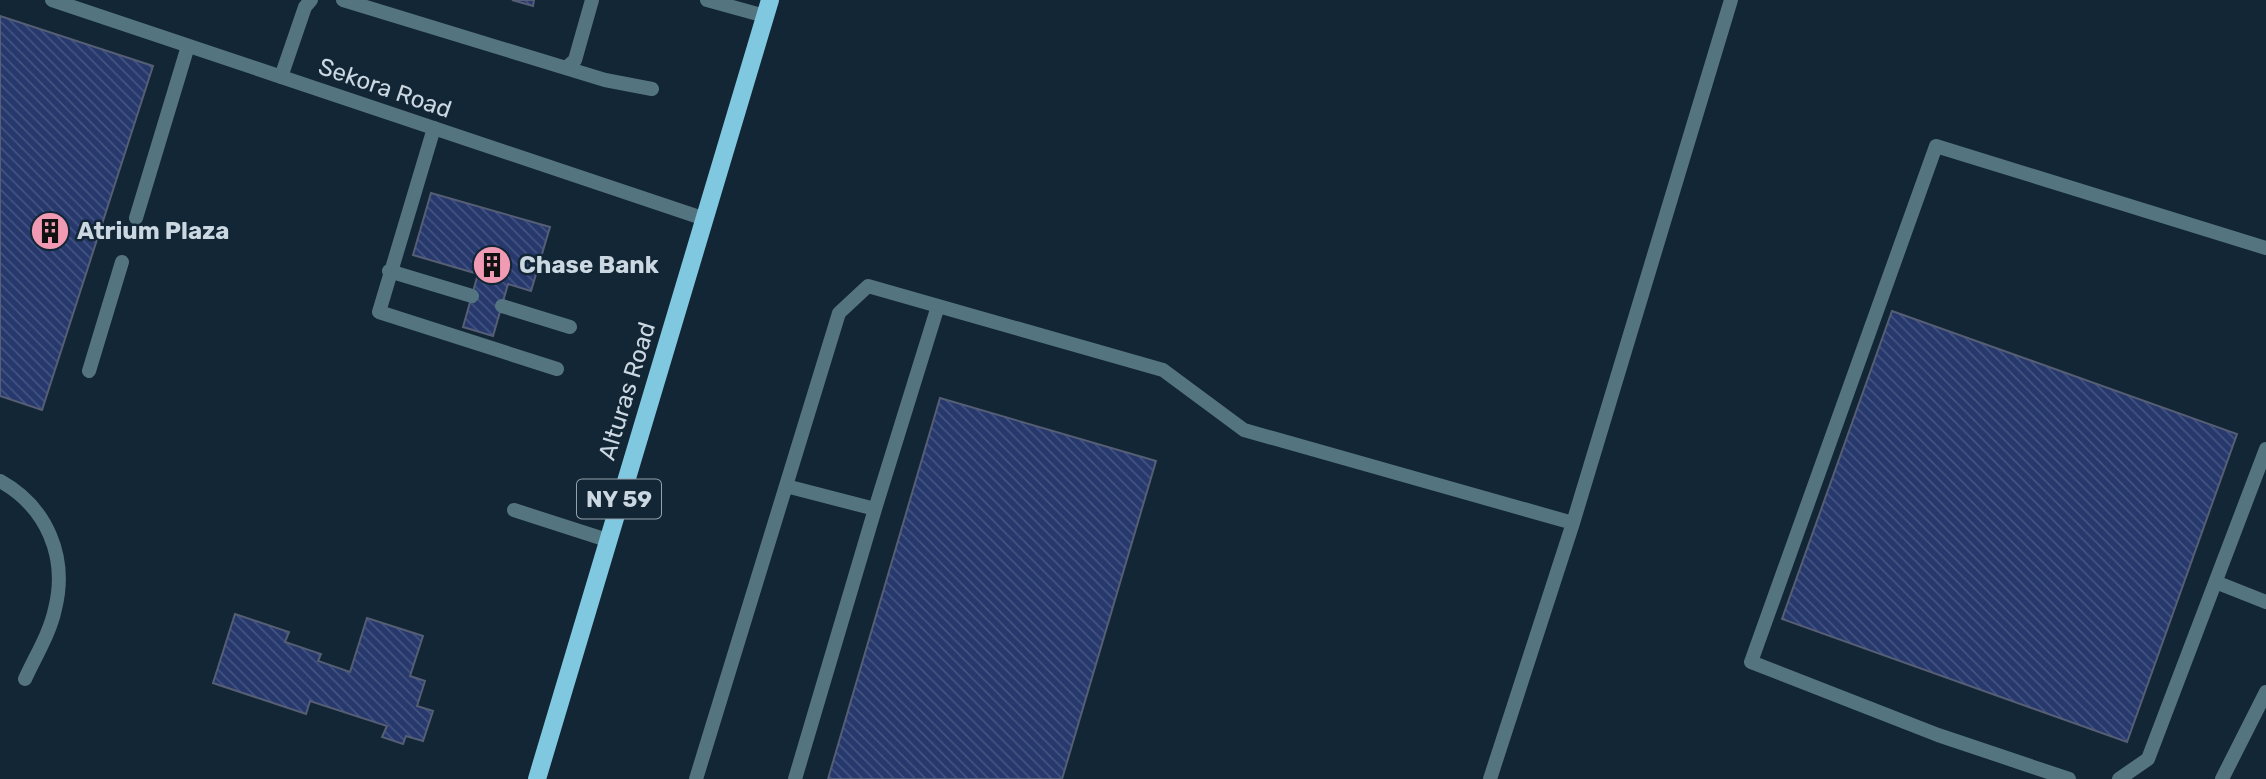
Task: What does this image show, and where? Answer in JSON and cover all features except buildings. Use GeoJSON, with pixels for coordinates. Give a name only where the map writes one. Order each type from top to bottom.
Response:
{"type":"FeatureCollection","features":[{"type":"Feature","properties":{"kind":"main road","name":"NY 59"},"geometry":{"type":"LineString","coordinates":[[705,219],[767,8]]}},
{"type":"Feature","properties":{"kind":"main road","name":"Alturas Road"},"geometry":{"type":"LineString","coordinates":[[537,779],[705,219]]}},
{"type":"Feature","properties":{"kind":"street","name":"Sekora Road"},"geometry":{"type":"LineString","coordinates":[[51,0],[705,219]]}},
{"type":"Feature","properties":{"kind":"street"},"geometry":{"type":"LineString","coordinates":[[281,77],[305,7],[312,0]]}},
{"type":"Feature","properties":{"kind":"street"},"geometry":{"type":"LineString","coordinates":[[343,0],[605,80],[652,89]]}},
{"type":"Feature","properties":{"kind":"street"},"geometry":{"type":"LineString","coordinates":[[566,67],[575,60],[592,0]]}},
{"type":"Feature","properties":{"kind":"street"},"geometry":{"type":"LineString","coordinates":[[707,0],[767,8]]}},
{"type":"Feature","properties":{"kind":"street"},"geometry":{"type":"LineString","coordinates":[[1490,779],[1573,523],[1731,0]]}},
{"type":"Feature","properties":{"kind":"street"},"geometry":{"type":"LineString","coordinates":[[135,218],[188,46]]}},
{"type":"Feature","properties":{"kind":"street"},"geometry":{"type":"LineString","coordinates":[[434,128],[389,271],[379,312],[557,369]]}},
{"type":"Feature","properties":{"kind":"street"},"geometry":{"type":"LineString","coordinates":[[2069,779],[1938,735],[1751,662],[1936,146],[2266,248]]}},
{"type":"Feature","properties":{"kind":"street"},"geometry":{"type":"LineString","coordinates":[[89,371],[122,262]]}},
{"type":"Feature","properties":{"kind":"street"},"geometry":{"type":"LineString","coordinates":[[389,271],[472,296]]}},
{"type":"Feature","properties":{"kind":"street"},"geometry":{"type":"LineString","coordinates":[[696,779],[839,313],[868,286],[1163,369],[1244,430],[1573,523]]}},
{"type":"Feature","properties":{"kind":"street"},"geometry":{"type":"LineString","coordinates":[[502,306],[570,327]]}},
{"type":"Feature","properties":{"kind":"street"},"geometry":{"type":"LineString","coordinates":[[794,779],[938,306]]}},
{"type":"Feature","properties":{"kind":"street"},"geometry":{"type":"LineString","coordinates":[[2119,779],[2148,759],[2218,583],[2266,449]]}},
{"type":"Feature","properties":{"kind":"street"},"geometry":{"type":"LineString","coordinates":[[0,481],[15,490],[41,516],[56,545],[55,610],[26,679]]}},
{"type":"Feature","properties":{"kind":"street"},"geometry":{"type":"LineString","coordinates":[[786,486],[875,509]]}},
{"type":"Feature","properties":{"kind":"street"},"geometry":{"type":"LineString","coordinates":[[514,510],[607,540]]}},
{"type":"Feature","properties":{"kind":"street"},"geometry":{"type":"LineString","coordinates":[[2218,583],[2266,602]]}},
{"type":"Feature","properties":{"kind":"street"},"geometry":{"type":"LineString","coordinates":[[2222,779],[2265,696]]}},
{"type":"Feature","properties":{"kind":"place","name":"Atrium Plaza"},"geometry":{"type":"Point","coordinates":[50,231]}},
{"type":"Feature","properties":{"kind":"place","name":"Chase Bank"},"geometry":{"type":"Point","coordinates":[492,265]}}]}
